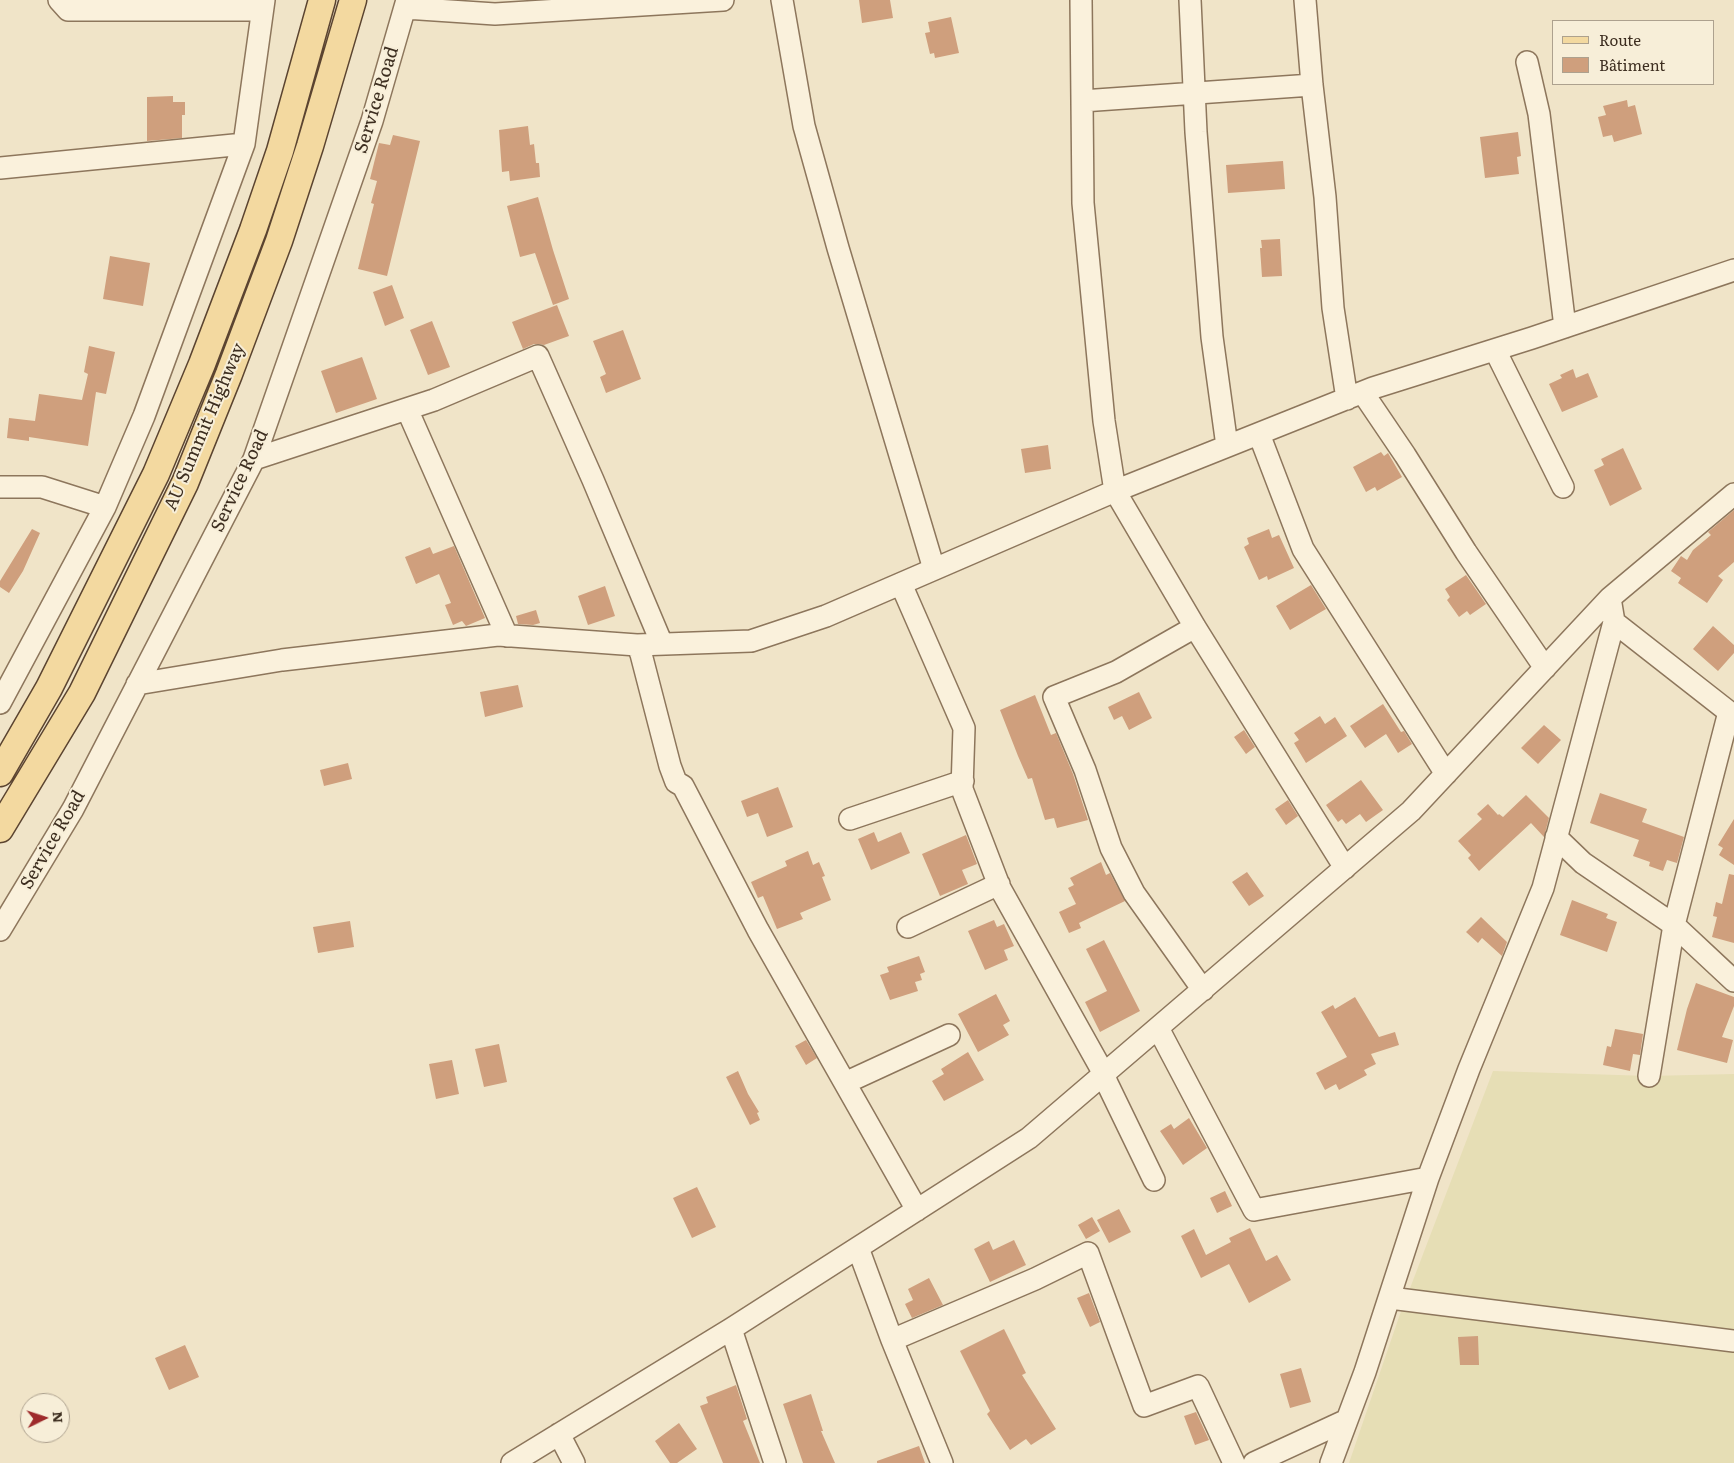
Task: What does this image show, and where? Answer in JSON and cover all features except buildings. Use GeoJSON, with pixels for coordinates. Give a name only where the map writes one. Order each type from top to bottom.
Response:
{"type":"FeatureCollection","features":[{"type":"Feature","properties":{"kind":"main road","name":"AU Summit Highway"},"geometry":{"type":"LineString","coordinates":[[0,773],[49,688],[156,474],[202,364],[253,230],[280,152],[322,0]]}},
{"type":"Feature","properties":{"kind":"main road","name":"AU Summit Highway"},"geometry":{"type":"LineString","coordinates":[[0,829],[82,693],[185,483],[229,374],[279,241],[310,146],[353,0]]}},
{"type":"Feature","properties":{"kind":"street"},"geometry":{"type":"LineString","coordinates":[[406,4],[495,14],[723,0]]}},
{"type":"Feature","properties":{"kind":"street"},"geometry":{"type":"LineString","coordinates":[[782,0],[807,136],[841,258],[934,569]]}},
{"type":"Feature","properties":{"kind":"street"},"geometry":{"type":"LineString","coordinates":[[1081,0],[1082,204],[1104,421],[1115,491],[1196,627],[1345,868]]}},
{"type":"Feature","properties":{"kind":"street"},"geometry":{"type":"LineString","coordinates":[[1190,0],[1196,132],[1212,337],[1227,446]]}},
{"type":"Feature","properties":{"kind":"street"},"geometry":{"type":"LineString","coordinates":[[1306,0],[1312,85],[1325,197],[1333,308],[1355,396],[1405,455],[1466,552],[1545,668]]}},
{"type":"Feature","properties":{"kind":"street"},"geometry":{"type":"LineString","coordinates":[[1,700],[105,506],[144,416],[244,144],[263,5],[64,3]]}},
{"type":"Feature","properties":{"kind":"street","name":"Service Road"},"geometry":{"type":"LineString","coordinates":[[0,930],[72,809],[254,459],[372,121],[406,4]]}},
{"type":"Feature","properties":{"kind":"street"},"geometry":{"type":"LineString","coordinates":[[1527,62],[1540,114],[1565,327]]}},
{"type":"Feature","properties":{"kind":"street"},"geometry":{"type":"LineString","coordinates":[[1082,101],[1312,85]]}},
{"type":"Feature","properties":{"kind":"street"},"geometry":{"type":"LineString","coordinates":[[0,168],[244,144]]}},
{"type":"Feature","properties":{"kind":"street"},"geometry":{"type":"LineString","coordinates":[[137,684],[282,660],[498,635],[637,644],[751,641],[826,616],[1115,491],[1373,388],[1495,350],[1734,270]]}},
{"type":"Feature","properties":{"kind":"street"},"geometry":{"type":"LineString","coordinates":[[1495,350],[1563,487]]}},
{"type":"Feature","properties":{"kind":"street"},"geometry":{"type":"LineString","coordinates":[[254,459],[434,400],[538,356],[662,644]]}},
{"type":"Feature","properties":{"kind":"street"},"geometry":{"type":"LineString","coordinates":[[406,409],[507,636]]}},
{"type":"Feature","properties":{"kind":"street"},"geometry":{"type":"LineString","coordinates":[[1259,434],[1303,549],[1446,774]]}},
{"type":"Feature","properties":{"kind":"street"},"geometry":{"type":"LineString","coordinates":[[0,487],[42,487],[105,506]]}},
{"type":"Feature","properties":{"kind":"street"},"geometry":{"type":"LineString","coordinates":[[512,1463],[731,1329],[1029,1138],[1411,811],[1610,598],[1734,494]]}},
{"type":"Feature","properties":{"kind":"street"},"geometry":{"type":"LineString","coordinates":[[900,584],[964,728],[962,790],[999,884],[1104,1074],[1154,1180]]}},
{"type":"Feature","properties":{"kind":"street"},"geometry":{"type":"LineString","coordinates":[[1331,1463],[1390,1298],[1428,1178],[1469,1069],[1543,888],[1614,622],[1610,598]]}},
{"type":"Feature","properties":{"kind":"street"},"geometry":{"type":"LineString","coordinates":[[1614,622],[1729,712],[1674,925],[1650,1076]]}},
{"type":"Feature","properties":{"kind":"street"},"geometry":{"type":"LineString","coordinates":[[1196,627],[1116,672],[1054,697],[1085,770],[1110,848],[1134,893],[1203,990]]}},
{"type":"Feature","properties":{"kind":"street"},"geometry":{"type":"LineString","coordinates":[[637,644],[676,782],[683,786],[758,930],[917,1210]]}},
{"type":"Feature","properties":{"kind":"street"},"geometry":{"type":"LineString","coordinates":[[850,819],[962,781]]}},
{"type":"Feature","properties":{"kind":"street"},"geometry":{"type":"LineString","coordinates":[[1556,837],[1583,863],[1674,925],[1734,981]]}},
{"type":"Feature","properties":{"kind":"street"},"geometry":{"type":"LineString","coordinates":[[908,927],[999,884]]}},
{"type":"Feature","properties":{"kind":"street"},"geometry":{"type":"LineString","coordinates":[[1158,1028],[1254,1210],[1428,1178]]}},
{"type":"Feature","properties":{"kind":"street"},"geometry":{"type":"LineString","coordinates":[[845,1083],[949,1035]]}},
{"type":"Feature","properties":{"kind":"street"},"geometry":{"type":"LineString","coordinates":[[858,1248],[892,1340],[942,1463]]}},
{"type":"Feature","properties":{"kind":"street"},"geometry":{"type":"LineString","coordinates":[[892,1340],[1027,1283],[1088,1253],[1144,1406],[1198,1386],[1234,1463]]}},
{"type":"Feature","properties":{"kind":"street"},"geometry":{"type":"LineString","coordinates":[[1390,1298],[1734,1341]]}},
{"type":"Feature","properties":{"kind":"street"},"geometry":{"type":"LineString","coordinates":[[731,1329],[775,1463]]}},
{"type":"Feature","properties":{"kind":"street"},"geometry":{"type":"LineString","coordinates":[[1254,1463],[1347,1420]]}},
{"type":"Feature","properties":{"kind":"street"},"geometry":{"type":"LineString","coordinates":[[559,1434],[574,1463]]}},
{"type":"Feature","properties":{"kind":"shaded area"},"geometry":{"type":"Polygon","coordinates":[[[1493,1071],[1649,1076],[1734,1074],[1734,1463],[1349,1463],[1399,1317],[1493,1071]]]}}]}
